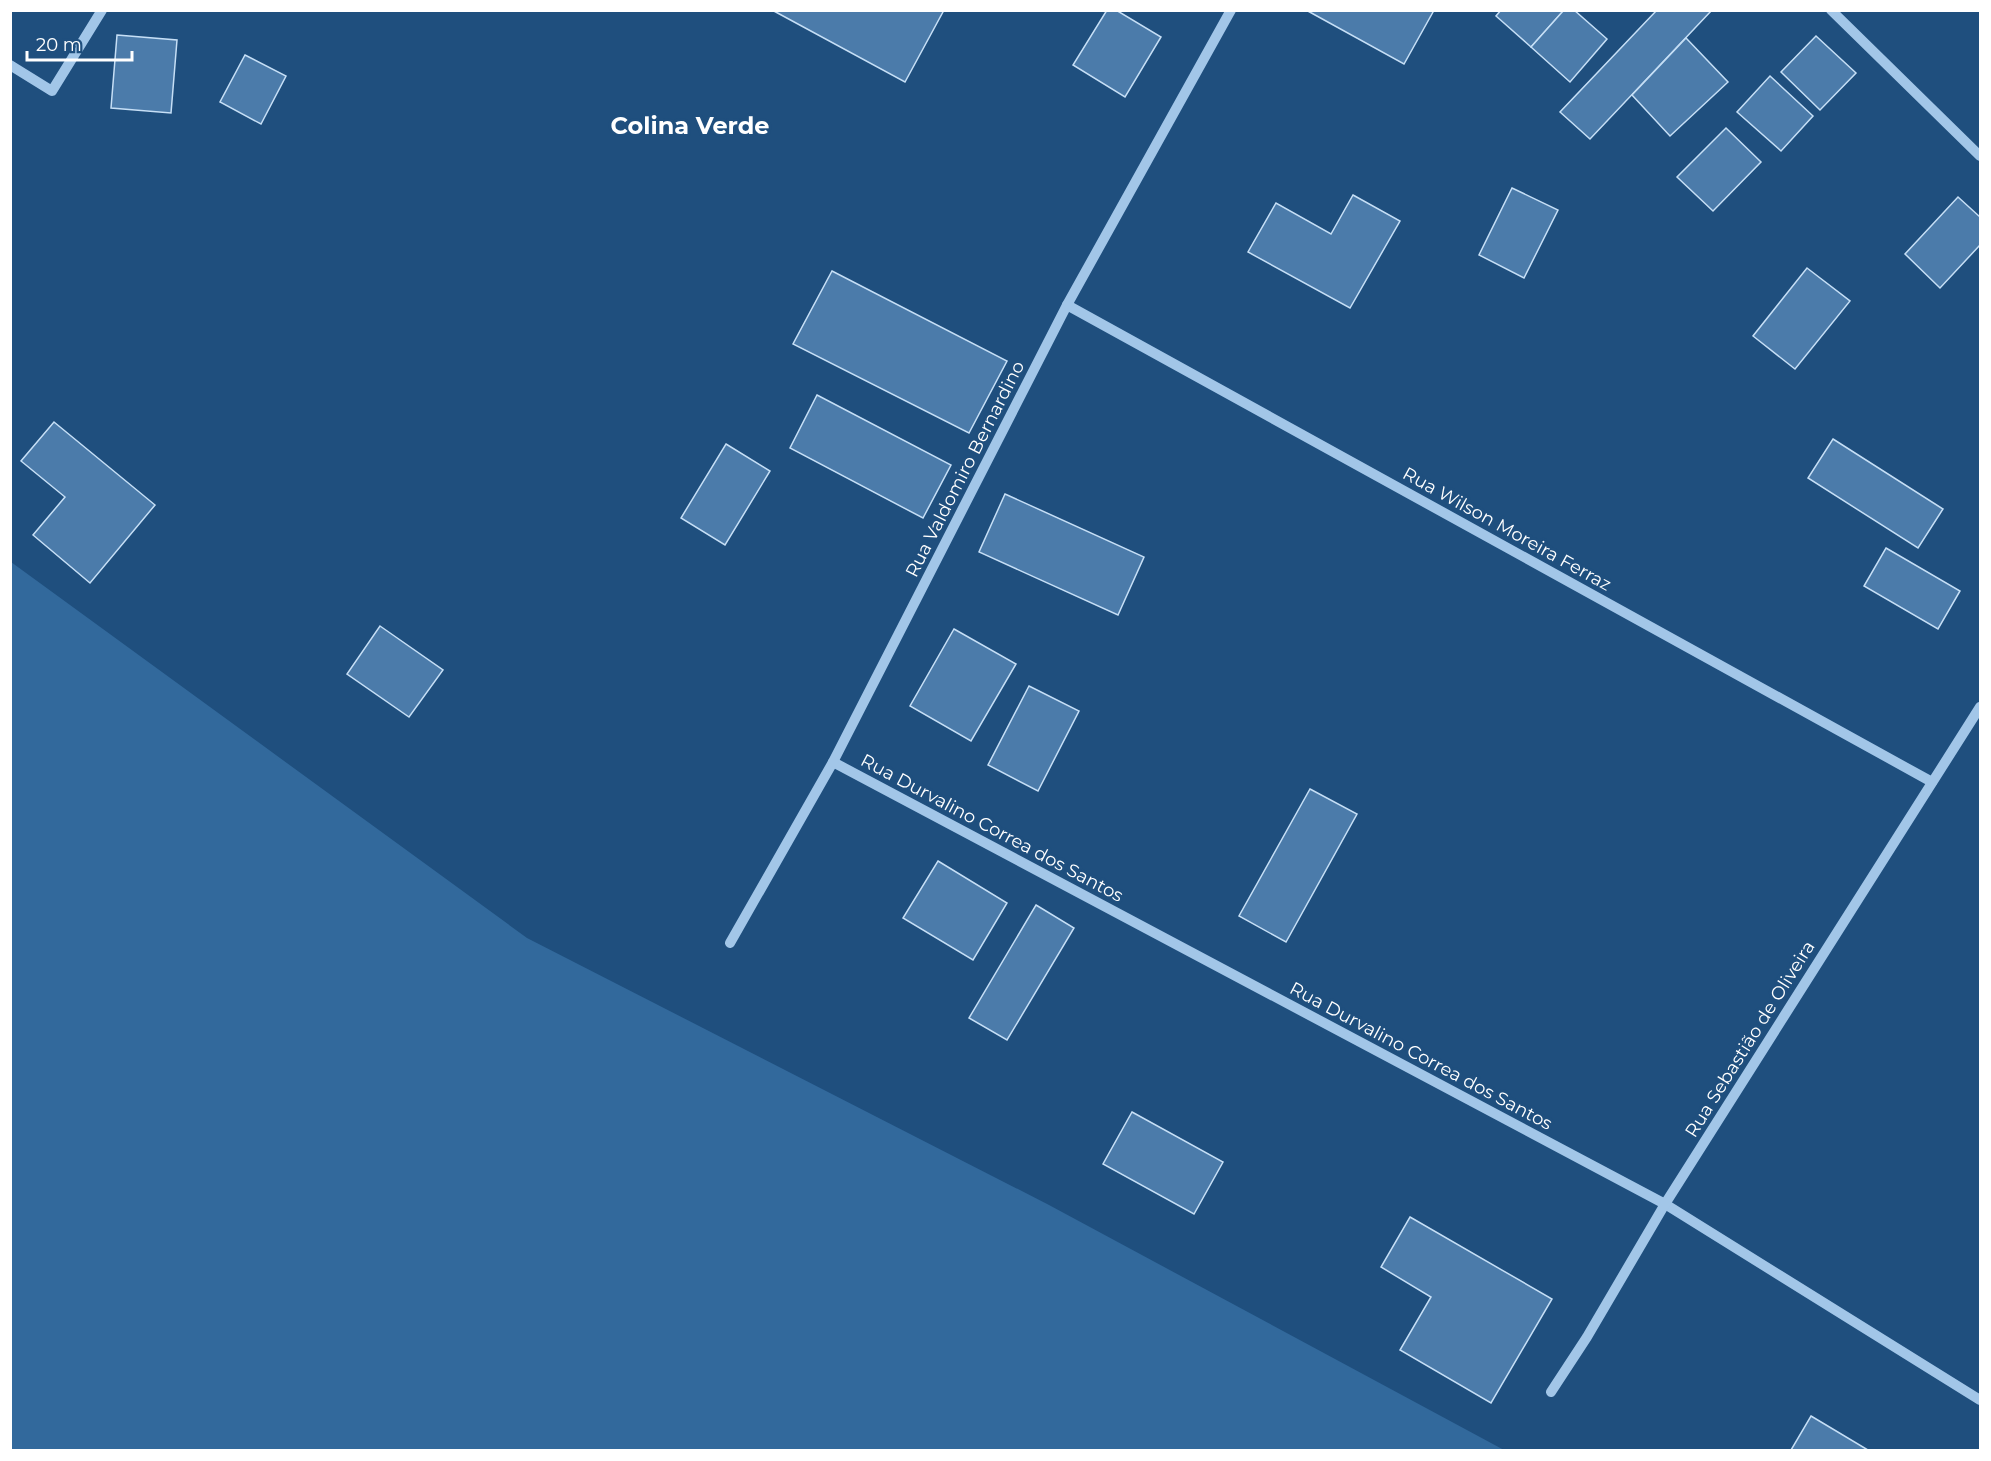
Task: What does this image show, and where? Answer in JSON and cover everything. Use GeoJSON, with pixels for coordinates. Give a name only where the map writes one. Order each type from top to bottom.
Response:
{"type":"FeatureCollection","features":[{"type":"Feature","properties":{"kind":"street"},"geometry":{"type":"LineString","coordinates":[[10,65],[52,91],[102,10]]}},
{"type":"Feature","properties":{"kind":"street","name":"Rua Valdomiro Bernardino"},"geometry":{"type":"LineString","coordinates":[[730,943],[833,762],[1067,305],[1231,10]]}},
{"type":"Feature","properties":{"kind":"street"},"geometry":{"type":"LineString","coordinates":[[1831,10],[1980,156]]}},
{"type":"Feature","properties":{"kind":"street","name":"Rua Wilson Moreira Ferraz"},"geometry":{"type":"LineString","coordinates":[[1067,305],[1932,782]]}},
{"type":"Feature","properties":{"kind":"street","name":"Rua Sebastião de Oliveira"},"geometry":{"type":"LineString","coordinates":[[1551,1392],[1587,1338],[1665,1204],[1980,707]]}},
{"type":"Feature","properties":{"kind":"street","name":"Rua Durvalino Correa dos Santos"},"geometry":{"type":"LineString","coordinates":[[833,762],[1665,1204],[1980,1400]]}},
{"type":"Feature","properties":{"kind":"shaded area"},"geometry":{"type":"Polygon","coordinates":[[[11,562],[527,938],[1049,1205],[1504,1450],[11,1450],[11,562]]]}},
{"type":"Feature","properties":{"kind":"building"},"geometry":{"type":"Polygon","coordinates":[[[772,10],[944,10],[905,82],[772,10]]]}},
{"type":"Feature","properties":{"kind":"building"},"geometry":{"type":"Polygon","coordinates":[[[1107,10],[1116,10],[1161,37],[1125,97],[1073,65],[1107,10]]]}},
{"type":"Feature","properties":{"kind":"building"},"geometry":{"type":"Polygon","coordinates":[[[1306,10],[1430,10],[1433,12],[1404,64],[1306,10]]]}},
{"type":"Feature","properties":{"kind":"building"},"geometry":{"type":"Polygon","coordinates":[[[1501,10],[1564,10],[1531,47],[1496,16],[1501,10]]]}},
{"type":"Feature","properties":{"kind":"building"},"geometry":{"type":"Polygon","coordinates":[[[1564,10],[1574,10],[1607,39],[1570,82],[1531,47],[1564,10]]]}},
{"type":"Feature","properties":{"kind":"building"},"geometry":{"type":"Polygon","coordinates":[[[1657,10],[1712,10],[1590,139],[1560,112],[1657,10]]]}},
{"type":"Feature","properties":{"kind":"building"},"geometry":{"type":"Polygon","coordinates":[[[117,35],[177,40],[171,113],[111,108],[117,35]]]}},
{"type":"Feature","properties":{"kind":"building"},"geometry":{"type":"Polygon","coordinates":[[[1816,36],[1856,73],[1820,110],[1781,72],[1816,36]]]}},
{"type":"Feature","properties":{"kind":"building"},"geometry":{"type":"Polygon","coordinates":[[[1686,38],[1728,82],[1670,136],[1632,95],[1686,38]]]}},
{"type":"Feature","properties":{"kind":"building"},"geometry":{"type":"Polygon","coordinates":[[[245,55],[286,76],[261,124],[220,102],[245,55]]]}},
{"type":"Feature","properties":{"kind":"building"},"geometry":{"type":"Polygon","coordinates":[[[1770,76],[1813,116],[1781,151],[1737,112],[1770,76]]]}},
{"type":"Feature","properties":{"kind":"building"},"geometry":{"type":"Polygon","coordinates":[[[1726,128],[1761,162],[1713,211],[1677,177],[1726,128]]]}},
{"type":"Feature","properties":{"kind":"building"},"geometry":{"type":"Polygon","coordinates":[[[1512,188],[1558,210],[1524,278],[1479,255],[1512,188]]]}},
{"type":"Feature","properties":{"kind":"building"},"geometry":{"type":"Polygon","coordinates":[[[1353,195],[1400,221],[1350,308],[1248,252],[1276,203],[1331,234],[1353,195]]]}},
{"type":"Feature","properties":{"kind":"building"},"geometry":{"type":"Polygon","coordinates":[[[1958,197],[1980,217],[1980,245],[1940,288],[1905,254],[1958,197]]]}},
{"type":"Feature","properties":{"kind":"building"},"geometry":{"type":"Polygon","coordinates":[[[1807,268],[1850,301],[1795,369],[1753,336],[1807,268]]]}},
{"type":"Feature","properties":{"kind":"building"},"geometry":{"type":"Polygon","coordinates":[[[832,271],[1007,361],[969,433],[793,344],[832,271]]]}},
{"type":"Feature","properties":{"kind":"building"},"geometry":{"type":"Polygon","coordinates":[[[817,395],[951,465],[923,518],[790,448],[817,395]]]}},
{"type":"Feature","properties":{"kind":"building"},"geometry":{"type":"Polygon","coordinates":[[[54,422],[155,505],[90,583],[33,535],[65,497],[21,461],[54,422]]]}},
{"type":"Feature","properties":{"kind":"building"},"geometry":{"type":"Polygon","coordinates":[[[1833,439],[1943,509],[1918,548],[1808,478],[1833,439]]]}},
{"type":"Feature","properties":{"kind":"building"},"geometry":{"type":"Polygon","coordinates":[[[726,444],[770,471],[725,545],[681,518],[726,444]]]}},
{"type":"Feature","properties":{"kind":"building"},"geometry":{"type":"Polygon","coordinates":[[[1005,494],[1144,557],[1118,615],[979,552],[1005,494]]]}},
{"type":"Feature","properties":{"kind":"building"},"geometry":{"type":"Polygon","coordinates":[[[1886,548],[1960,591],[1938,629],[1864,586],[1886,548]]]}},
{"type":"Feature","properties":{"kind":"building"},"geometry":{"type":"Polygon","coordinates":[[[380,626],[443,670],[409,717],[347,674],[380,626]]]}},
{"type":"Feature","properties":{"kind":"building"},"geometry":{"type":"Polygon","coordinates":[[[954,629],[1016,664],[971,741],[910,706],[954,629]]]}},
{"type":"Feature","properties":{"kind":"building"},"geometry":{"type":"Polygon","coordinates":[[[1029,686],[1079,711],[1038,791],[988,765],[1029,686]]]}},
{"type":"Feature","properties":{"kind":"building"},"geometry":{"type":"Polygon","coordinates":[[[1310,789],[1357,814],[1286,942],[1239,916],[1310,789]]]}},
{"type":"Feature","properties":{"kind":"building"},"geometry":{"type":"Polygon","coordinates":[[[938,861],[1007,903],[973,960],[903,918],[938,861]]]}},
{"type":"Feature","properties":{"kind":"building"},"geometry":{"type":"Polygon","coordinates":[[[1036,905],[1074,928],[1007,1040],[969,1018],[1036,905]]]}},
{"type":"Feature","properties":{"kind":"building"},"geometry":{"type":"Polygon","coordinates":[[[1132,1112],[1223,1162],[1194,1214],[1103,1164],[1132,1112]]]}},
{"type":"Feature","properties":{"kind":"building"},"geometry":{"type":"Polygon","coordinates":[[[1410,1217],[1552,1299],[1491,1403],[1400,1350],[1431,1297],[1381,1267],[1410,1217]]]}},
{"type":"Feature","properties":{"kind":"building"},"geometry":{"type":"Polygon","coordinates":[[[1811,1416],[1868,1450],[1791,1450],[1811,1416]]]}},
{"type":"Feature","properties":{"kind":"district","name":"Colina Verde"},"geometry":{"type":"Point","coordinates":[690,125]}}]}
